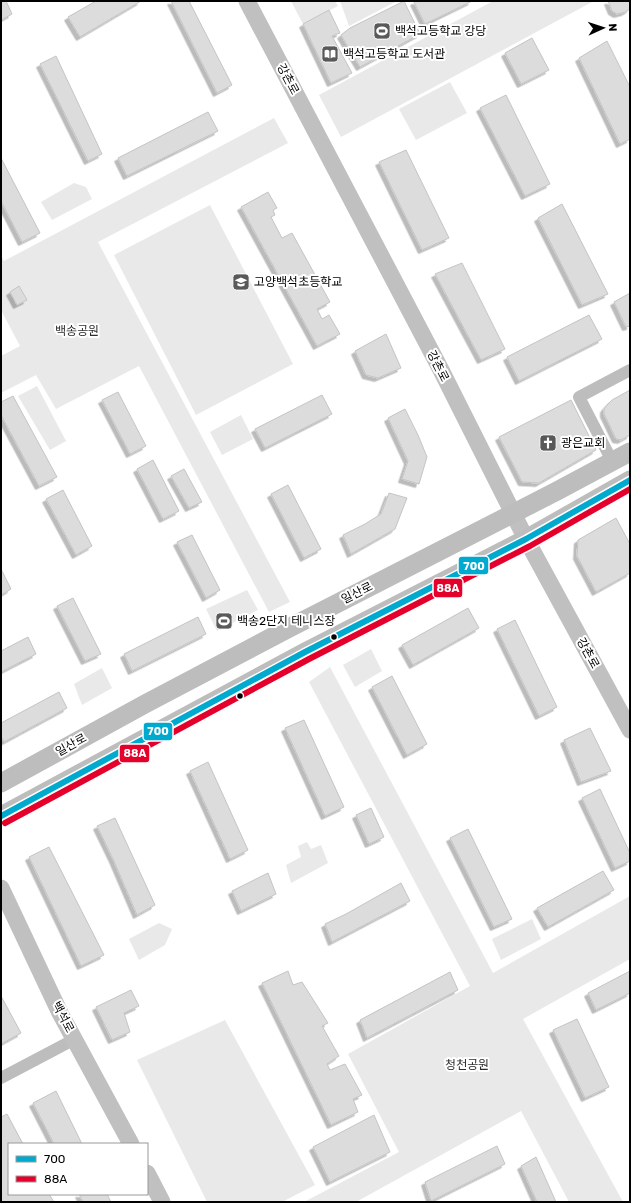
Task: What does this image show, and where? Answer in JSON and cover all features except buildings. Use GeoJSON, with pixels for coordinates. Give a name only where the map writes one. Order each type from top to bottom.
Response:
{"type":"FeatureCollection","features":[{"type":"Feature","properties":{"kind":"main road","name":"강촌로"},"geometry":{"type":"LineString","coordinates":[[247,1],[441,370],[526,539],[630,730]]}},
{"type":"Feature","properties":{"kind":"main road","name":"일산로"},"geometry":{"type":"LineString","coordinates":[[1,783],[152,700],[630,452]]}},
{"type":"Feature","properties":{"kind":"main road"},"geometry":{"type":"LineString","coordinates":[[1,816],[305,652],[628,486]]}},
{"type":"Feature","properties":{"kind":"main road","name":"백석로"},"geometry":{"type":"LineString","coordinates":[[1,888],[60,1013],[130,1143]]}},
{"type":"Feature","properties":{"kind":"main road"},"geometry":{"type":"LineString","coordinates":[[148,1175],[161,1201]]}},
{"type":"Feature","properties":{"kind":"street"},"geometry":{"type":"LineString","coordinates":[[612,461],[579,397],[630,370]]}},
{"type":"Feature","properties":{"kind":"street"},"geometry":{"type":"LineString","coordinates":[[1,1078],[75,1040]]}},
{"type":"Feature","properties":{"kind":"green space"},"geometry":{"type":"Polygon","coordinates":[[[291,1],[335,1],[338,6],[303,24],[291,1]]]}},
{"type":"Feature","properties":{"kind":"green space"},"geometry":{"type":"Polygon","coordinates":[[[340,1],[397,1],[349,26],[340,1]]]}},
{"type":"Feature","properties":{"kind":"green space"},"geometry":{"type":"Polygon","coordinates":[[[493,1],[594,1],[341,137],[319,95],[493,1]]]}},
{"type":"Feature","properties":{"kind":"green space"},"geometry":{"type":"Polygon","coordinates":[[[450,82],[467,113],[416,140],[399,109],[450,82]]]}},
{"type":"Feature","properties":{"kind":"green space","name":"백송공원"},"geometry":{"type":"Polygon","coordinates":[[[274,118],[288,143],[98,242],[290,602],[269,612],[139,366],[56,409],[36,375],[1,393],[1,356],[20,346],[1,310],[1,256],[4,261],[274,118]]]}},
{"type":"Feature","properties":{"kind":"green space"},"geometry":{"type":"Polygon","coordinates":[[[74,183],[86,187],[92,199],[52,220],[41,202],[74,183]]]}},
{"type":"Feature","properties":{"kind":"green space"},"geometry":{"type":"Polygon","coordinates":[[[210,205],[293,364],[196,415],[114,255],[210,205]]]}},
{"type":"Feature","properties":{"kind":"green space"},"geometry":{"type":"Polygon","coordinates":[[[37,386],[66,441],[50,450],[18,396],[37,386]]]}},
{"type":"Feature","properties":{"kind":"green space"},"geometry":{"type":"Polygon","coordinates":[[[241,415],[253,439],[222,455],[210,432],[241,415]]]}},
{"type":"Feature","properties":{"kind":"green space","name":"백송2단지 테니스장"},"geometry":{"type":"Polygon","coordinates":[[[247,590],[258,610],[217,631],[206,609],[247,590]]]}},
{"type":"Feature","properties":{"kind":"green space"},"geometry":{"type":"Polygon","coordinates":[[[371,649],[382,671],[355,687],[343,665],[371,649]]]}},
{"type":"Feature","properties":{"kind":"green space","name":"청천공원"},"geometry":{"type":"Polygon","coordinates":[[[330,667],[493,973],[630,896],[630,959],[523,1019],[623,1202],[569,1202],[521,1111],[356,1202],[304,1202],[399,1152],[348,1054],[470,986],[309,682],[330,667]]]}},
{"type":"Feature","properties":{"kind":"green space"},"geometry":{"type":"Polygon","coordinates":[[[102,668],[112,688],[82,705],[74,684],[102,668]]]}},
{"type":"Feature","properties":{"kind":"green space"},"geometry":{"type":"Polygon","coordinates":[[[307,842],[311,849],[321,845],[328,863],[291,883],[286,865],[301,857],[298,846],[307,842]]]}},
{"type":"Feature","properties":{"kind":"green space"},"geometry":{"type":"Polygon","coordinates":[[[532,919],[541,939],[501,960],[492,939],[532,919]]]}},
{"type":"Feature","properties":{"kind":"green space"},"geometry":{"type":"Polygon","coordinates":[[[159,923],[172,929],[165,945],[139,960],[129,939],[159,923]]]}},
{"type":"Feature","properties":{"kind":"green space"},"geometry":{"type":"Polygon","coordinates":[[[225,1020],[315,1185],[282,1202],[207,1202],[137,1060],[225,1020]]]}},
{"type":"Feature","properties":{"kind":"transit line","name":"700"},"geometry":{"type":"LineString","coordinates":[[1,816],[305,652],[526,539],[630,480]]}},
{"type":"Feature","properties":{"kind":"transit line","name":"88A"},"geometry":{"type":"LineString","coordinates":[[5,823],[309,659],[530,546],[630,489]]}},
{"type":"Feature","properties":{"kind":"place","name":"백석고등학교 강당"},"geometry":{"type":"Point","coordinates":[382,31]}},
{"type":"Feature","properties":{"kind":"place","name":"백석고등학교 도서관"},"geometry":{"type":"Point","coordinates":[330,54]}},
{"type":"Feature","properties":{"kind":"place","name":"고양백석초등학교"},"geometry":{"type":"Point","coordinates":[241,282]}},
{"type":"Feature","properties":{"kind":"place","name":"광은교회"},"geometry":{"type":"Point","coordinates":[548,443]}},
{"type":"Feature","properties":{"kind":"place","name":"백송2단지 테니스장"},"geometry":{"type":"Point","coordinates":[224,621]}}]}
